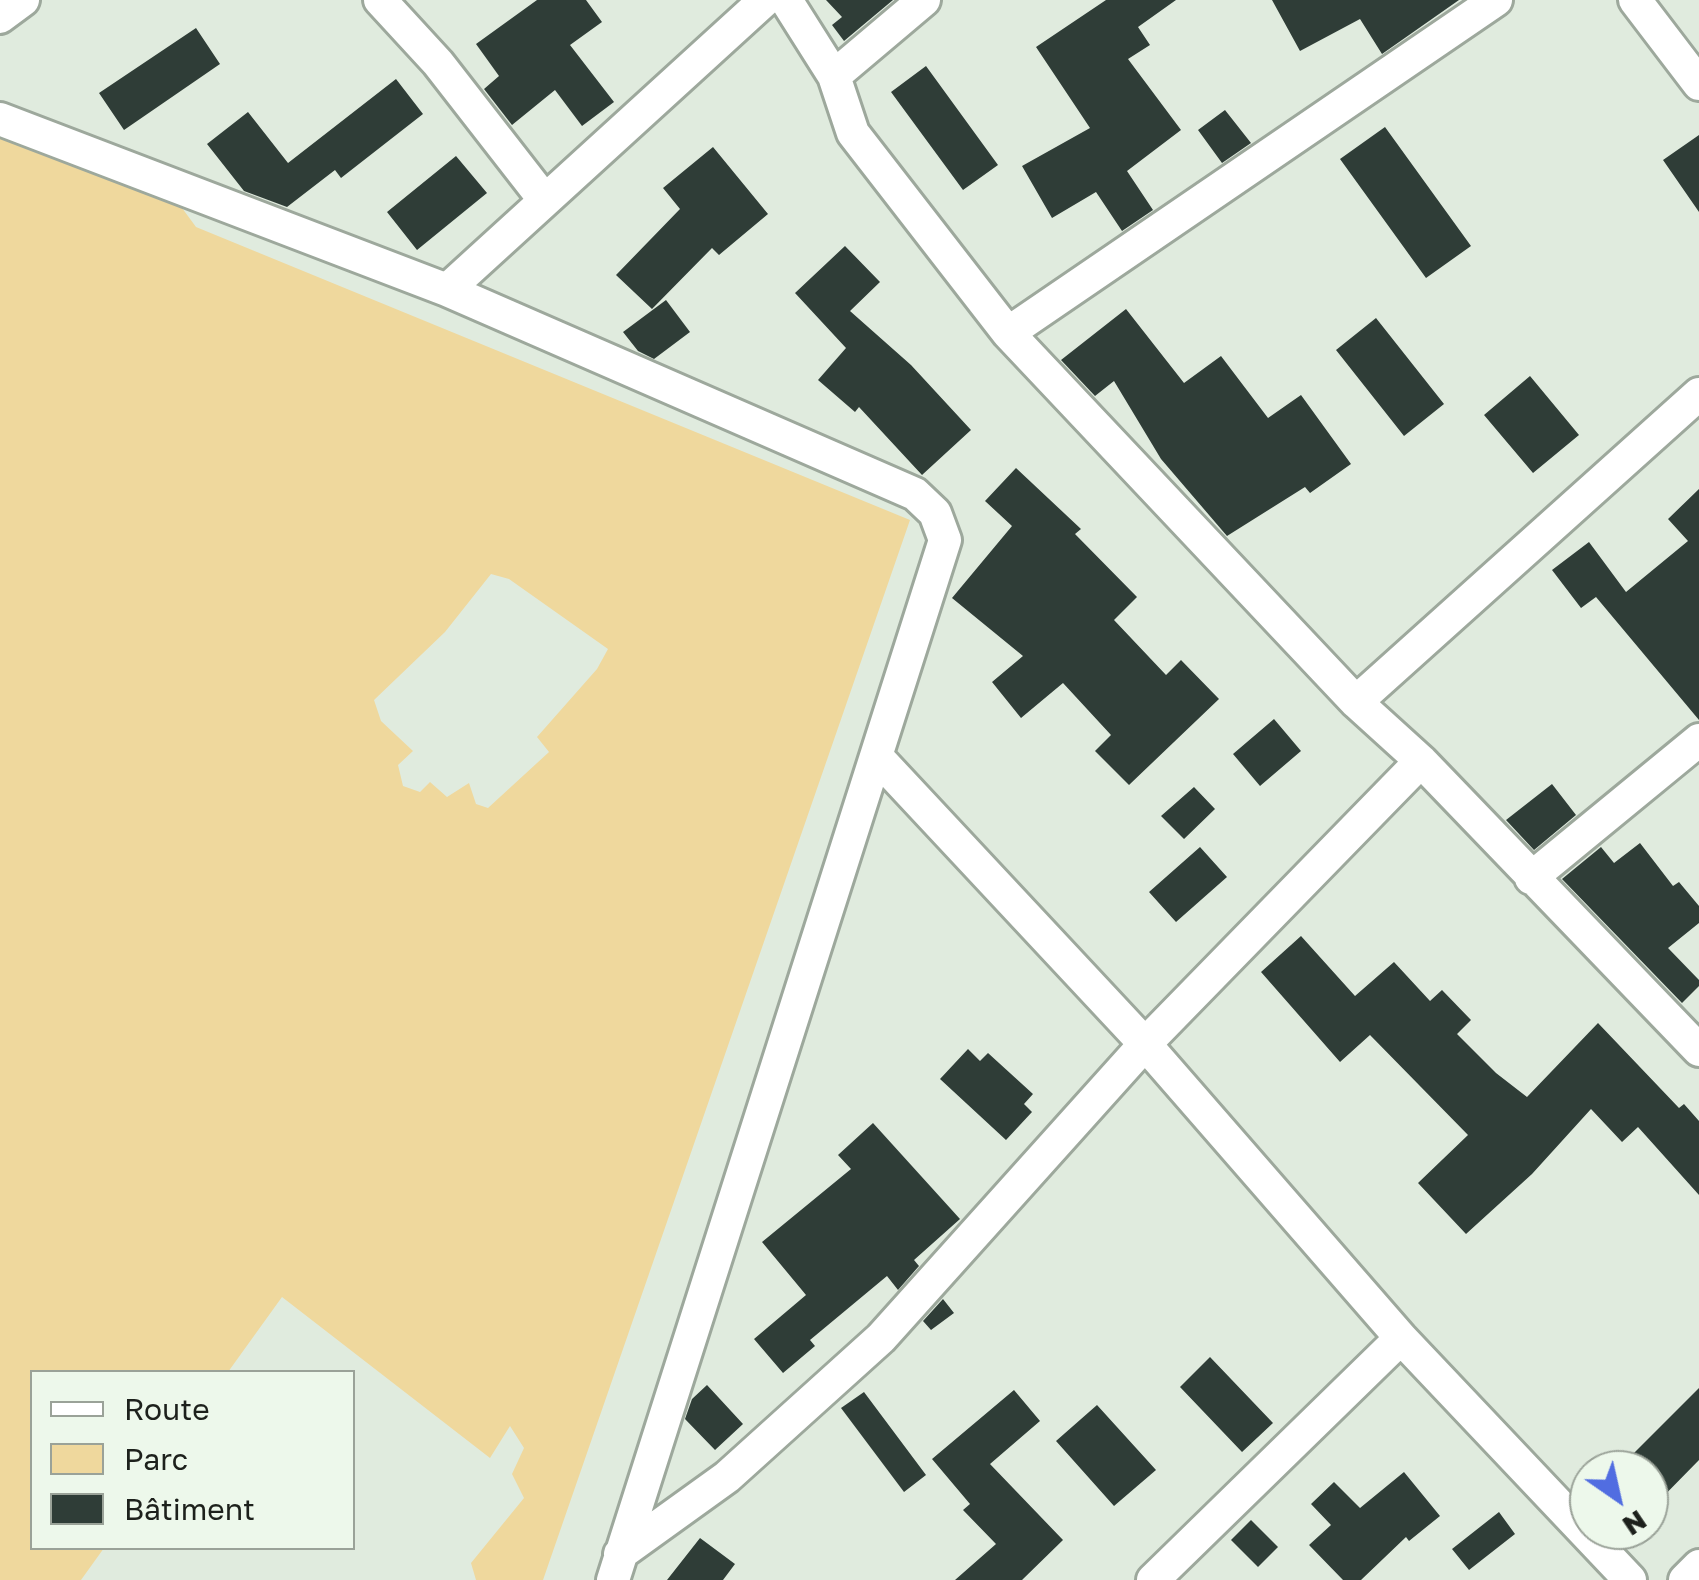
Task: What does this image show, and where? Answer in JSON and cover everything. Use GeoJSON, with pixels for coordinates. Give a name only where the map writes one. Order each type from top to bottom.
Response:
{"type":"FeatureCollection","features":[{"type":"Feature","properties":{"kind":"street"},"geometry":{"type":"LineString","coordinates":[[0,17],[23,0]]}},
{"type":"Feature","properties":{"kind":"street"},"geometry":{"type":"LineString","coordinates":[[380,0],[438,62],[543,198]]}},
{"type":"Feature","properties":{"kind":"street"},"geometry":{"type":"LineString","coordinates":[[447,290],[543,198],[765,0]]}},
{"type":"Feature","properties":{"kind":"street"},"geometry":{"type":"LineString","coordinates":[[786,0],[834,76],[853,133],[1008,333],[1356,702],[1421,761],[1699,1050]]}},
{"type":"Feature","properties":{"kind":"street"},"geometry":{"type":"LineString","coordinates":[[834,76],[924,0]]}},
{"type":"Feature","properties":{"kind":"street"},"geometry":{"type":"LineString","coordinates":[[1008,333],[1496,0]]}},
{"type":"Feature","properties":{"kind":"street"},"geometry":{"type":"LineString","coordinates":[[1635,0],[1699,84]]}},
{"type":"Feature","properties":{"kind":"street"},"geometry":{"type":"LineString","coordinates":[[0,118],[447,290],[915,494],[935,514],[945,540],[616,1567]]}},
{"type":"Feature","properties":{"kind":"street"},"geometry":{"type":"LineString","coordinates":[[1356,702],[1699,394]]}},
{"type":"Feature","properties":{"kind":"street"},"geometry":{"type":"LineString","coordinates":[[1531,878],[1699,740]]}},
{"type":"Feature","properties":{"kind":"street"},"geometry":{"type":"LineString","coordinates":[[877,758],[1145,1044],[1401,1338],[1630,1580]]}},
{"type":"Feature","properties":{"kind":"street"},"geometry":{"type":"LineString","coordinates":[[616,1567],[727,1477],[881,1338],[1145,1044],[1421,761]]}},
{"type":"Feature","properties":{"kind":"street"},"geometry":{"type":"LineString","coordinates":[[1153,1580],[1401,1338]]}},
{"type":"Feature","properties":{"kind":"street"},"geometry":{"type":"LineString","coordinates":[[1686,1580],[1699,1566]]}},
{"type":"Feature","properties":{"kind":"green space"},"geometry":{"type":"Polygon","coordinates":[[[0,130],[174,197],[196,227],[910,520],[543,1580],[476,1580],[471,1563],[524,1498],[512,1474],[524,1448],[510,1426],[490,1458],[282,1297],[229,1370],[30,1370],[30,1550],[103,1550],[81,1580],[0,1580],[0,130]],[[491,574],[445,632],[374,700],[381,721],[413,751],[398,765],[403,786],[420,792],[430,782],[447,797],[469,783],[476,804],[488,808],[549,752],[537,737],[597,669],[608,649],[509,579],[491,574]]]}},
{"type":"Feature","properties":{"kind":"building"},"geometry":{"type":"Polygon","coordinates":[[[537,0],[586,0],[602,22],[570,45],[614,102],[582,126],[555,90],[512,125],[484,89],[499,76],[476,44],[537,0]]]}},
{"type":"Feature","properties":{"kind":"building"},"geometry":{"type":"Polygon","coordinates":[[[826,0],[893,0],[844,41],[832,25],[842,17],[826,0]]]}},
{"type":"Feature","properties":{"kind":"building"},"geometry":{"type":"Polygon","coordinates":[[[1106,0],[1176,0],[1138,27],[1150,45],[1128,59],[1181,130],[1127,171],[1153,210],[1122,231],[1096,192],[1052,218],[1022,166],[1090,128],[1036,47],[1106,0]]]}},
{"type":"Feature","properties":{"kind":"building"},"geometry":{"type":"Polygon","coordinates":[[[1272,0],[1459,0],[1382,54],[1360,19],[1300,51],[1272,0]]]}},
{"type":"Feature","properties":{"kind":"building"},"geometry":{"type":"Polygon","coordinates":[[[196,28],[220,64],[124,130],[99,93],[196,28]]]}},
{"type":"Feature","properties":{"kind":"building"},"geometry":{"type":"Polygon","coordinates":[[[926,66],[998,165],[963,190],[891,92],[926,66]]]}},
{"type":"Feature","properties":{"kind":"building"},"geometry":{"type":"Polygon","coordinates":[[[396,79],[423,114],[341,178],[335,170],[287,207],[244,191],[207,144],[248,112],[288,163],[396,79]]]}},
{"type":"Feature","properties":{"kind":"building"},"geometry":{"type":"Polygon","coordinates":[[[1225,110],[1251,143],[1222,163],[1198,130],[1225,110]]]}},
{"type":"Feature","properties":{"kind":"building"},"geometry":{"type":"Polygon","coordinates":[[[1385,127],[1471,246],[1426,278],[1340,159],[1385,127]]]}},
{"type":"Feature","properties":{"kind":"building"},"geometry":{"type":"Polygon","coordinates":[[[1699,135],[1699,212],[1663,160],[1699,135]]]}},
{"type":"Feature","properties":{"kind":"building"},"geometry":{"type":"Polygon","coordinates":[[[713,147],[768,214],[719,255],[712,248],[652,309],[616,275],[680,209],[663,188],[713,147]]]}},
{"type":"Feature","properties":{"kind":"building"},"geometry":{"type":"Polygon","coordinates":[[[456,156],[487,193],[417,250],[387,212],[456,156]]]}},
{"type":"Feature","properties":{"kind":"building"},"geometry":{"type":"Polygon","coordinates":[[[845,246],[880,282],[850,311],[911,365],[971,430],[922,475],[859,407],[855,412],[818,380],[846,348],[795,293],[845,246]]]}},
{"type":"Feature","properties":{"kind":"building"},"geometry":{"type":"Polygon","coordinates":[[[666,300],[690,332],[654,359],[638,351],[623,332],[666,300]]]}},
{"type":"Feature","properties":{"kind":"building"},"geometry":{"type":"Polygon","coordinates":[[[1126,309],[1184,383],[1221,356],[1268,418],[1301,395],[1351,464],[1310,493],[1305,487],[1227,536],[1161,459],[1114,381],[1095,396],[1061,360],[1126,309]]]}},
{"type":"Feature","properties":{"kind":"building"},"geometry":{"type":"Polygon","coordinates":[[[1376,318],[1444,404],[1404,436],[1336,350],[1376,318]]]}},
{"type":"Feature","properties":{"kind":"building"},"geometry":{"type":"Polygon","coordinates":[[[1530,376],[1579,435],[1533,473],[1484,415],[1530,376]]]}},
{"type":"Feature","properties":{"kind":"building"},"geometry":{"type":"Polygon","coordinates":[[[1016,468],[1081,529],[1075,534],[1137,597],[1114,620],[1166,675],[1181,660],[1219,699],[1129,785],[1095,751],[1111,735],[1063,683],[1021,718],[992,682],[1023,656],[952,598],[1012,526],[985,501],[1016,468]]]}},
{"type":"Feature","properties":{"kind":"building"},"geometry":{"type":"Polygon","coordinates":[[[1699,489],[1699,720],[1596,597],[1581,608],[1552,570],[1589,542],[1626,592],[1688,541],[1668,519],[1699,489]]]}},
{"type":"Feature","properties":{"kind":"building"},"geometry":{"type":"Polygon","coordinates":[[[1274,719],[1301,751],[1260,786],[1233,754],[1274,719]]]}},
{"type":"Feature","properties":{"kind":"building"},"geometry":{"type":"Polygon","coordinates":[[[1552,784],[1576,815],[1534,850],[1506,820],[1552,784]]]}},
{"type":"Feature","properties":{"kind":"building"},"geometry":{"type":"Polygon","coordinates":[[[1194,787],[1215,809],[1184,839],[1161,816],[1194,787]]]}},
{"type":"Feature","properties":{"kind":"building"},"geometry":{"type":"Polygon","coordinates":[[[1640,843],[1673,886],[1679,882],[1699,906],[1699,923],[1668,948],[1699,980],[1699,986],[1682,1003],[1562,879],[1601,847],[1614,863],[1640,843]]]}},
{"type":"Feature","properties":{"kind":"building"},"geometry":{"type":"Polygon","coordinates":[[[1200,847],[1227,877],[1176,922],[1149,892],[1200,847]]]}},
{"type":"Feature","properties":{"kind":"building"},"geometry":{"type":"Polygon","coordinates":[[[1301,936],[1355,996],[1394,962],[1430,1001],[1442,990],[1471,1020],[1457,1034],[1527,1097],[1598,1023],[1679,1108],[1684,1104],[1699,1121],[1699,1195],[1638,1127],[1622,1142],[1591,1109],[1532,1174],[1466,1234],[1418,1183],[1468,1135],[1370,1035],[1340,1062],[1261,972],[1301,936]]]}},
{"type":"Feature","properties":{"kind":"building"},"geometry":{"type":"Polygon","coordinates":[[[968,1049],[980,1061],[988,1053],[1033,1094],[1024,1104],[1032,1112],[1006,1140],[940,1079],[968,1049]]]}},
{"type":"Feature","properties":{"kind":"building"},"geometry":{"type":"Polygon","coordinates":[[[873,1123],[960,1219],[914,1260],[919,1266],[898,1290],[887,1276],[810,1340],[815,1346],[783,1373],[754,1339],[806,1295],[762,1242],[851,1169],[838,1155],[873,1123]]]}},
{"type":"Feature","properties":{"kind":"building"},"geometry":{"type":"Polygon","coordinates":[[[943,1299],[954,1313],[931,1330],[923,1321],[943,1299]]]}},
{"type":"Feature","properties":{"kind":"building"},"geometry":{"type":"Polygon","coordinates":[[[1210,1357],[1273,1423],[1242,1452],[1180,1387],[1210,1357]]]}},
{"type":"Feature","properties":{"kind":"building"},"geometry":{"type":"Polygon","coordinates":[[[707,1385],[743,1424],[715,1450],[685,1419],[692,1399],[707,1385]]]}},
{"type":"Feature","properties":{"kind":"building"},"geometry":{"type":"Polygon","coordinates":[[[1699,1388],[1699,1460],[1669,1491],[1669,1450],[1637,1450],[1699,1388]]]}},
{"type":"Feature","properties":{"kind":"building"},"geometry":{"type":"Polygon","coordinates":[[[1014,1390],[1040,1421],[990,1464],[1063,1540],[1022,1580],[955,1580],[996,1544],[963,1510],[970,1504],[932,1459],[1014,1390]]]}},
{"type":"Feature","properties":{"kind":"building"},"geometry":{"type":"Polygon","coordinates":[[[864,1392],[926,1475],[904,1492],[841,1408],[864,1392]]]}},
{"type":"Feature","properties":{"kind":"building"},"geometry":{"type":"Polygon","coordinates":[[[1097,1405],[1156,1470],[1114,1506],[1056,1441],[1097,1405]]]}},
{"type":"Feature","properties":{"kind":"building"},"geometry":{"type":"Polygon","coordinates":[[[1404,1472],[1440,1516],[1409,1541],[1406,1537],[1361,1580],[1343,1580],[1309,1545],[1331,1525],[1311,1504],[1334,1482],[1360,1508],[1404,1472]]]}},
{"type":"Feature","properties":{"kind":"building"},"geometry":{"type":"Polygon","coordinates":[[[1499,1512],[1515,1534],[1469,1570],[1452,1549],[1499,1512]]]}},
{"type":"Feature","properties":{"kind":"building"},"geometry":{"type":"Polygon","coordinates":[[[1251,1520],[1278,1547],[1258,1567],[1231,1540],[1251,1520]]]}},
{"type":"Feature","properties":{"kind":"building"},"geometry":{"type":"Polygon","coordinates":[[[700,1538],[735,1564],[723,1580],[667,1580],[700,1538]]]}}]}
